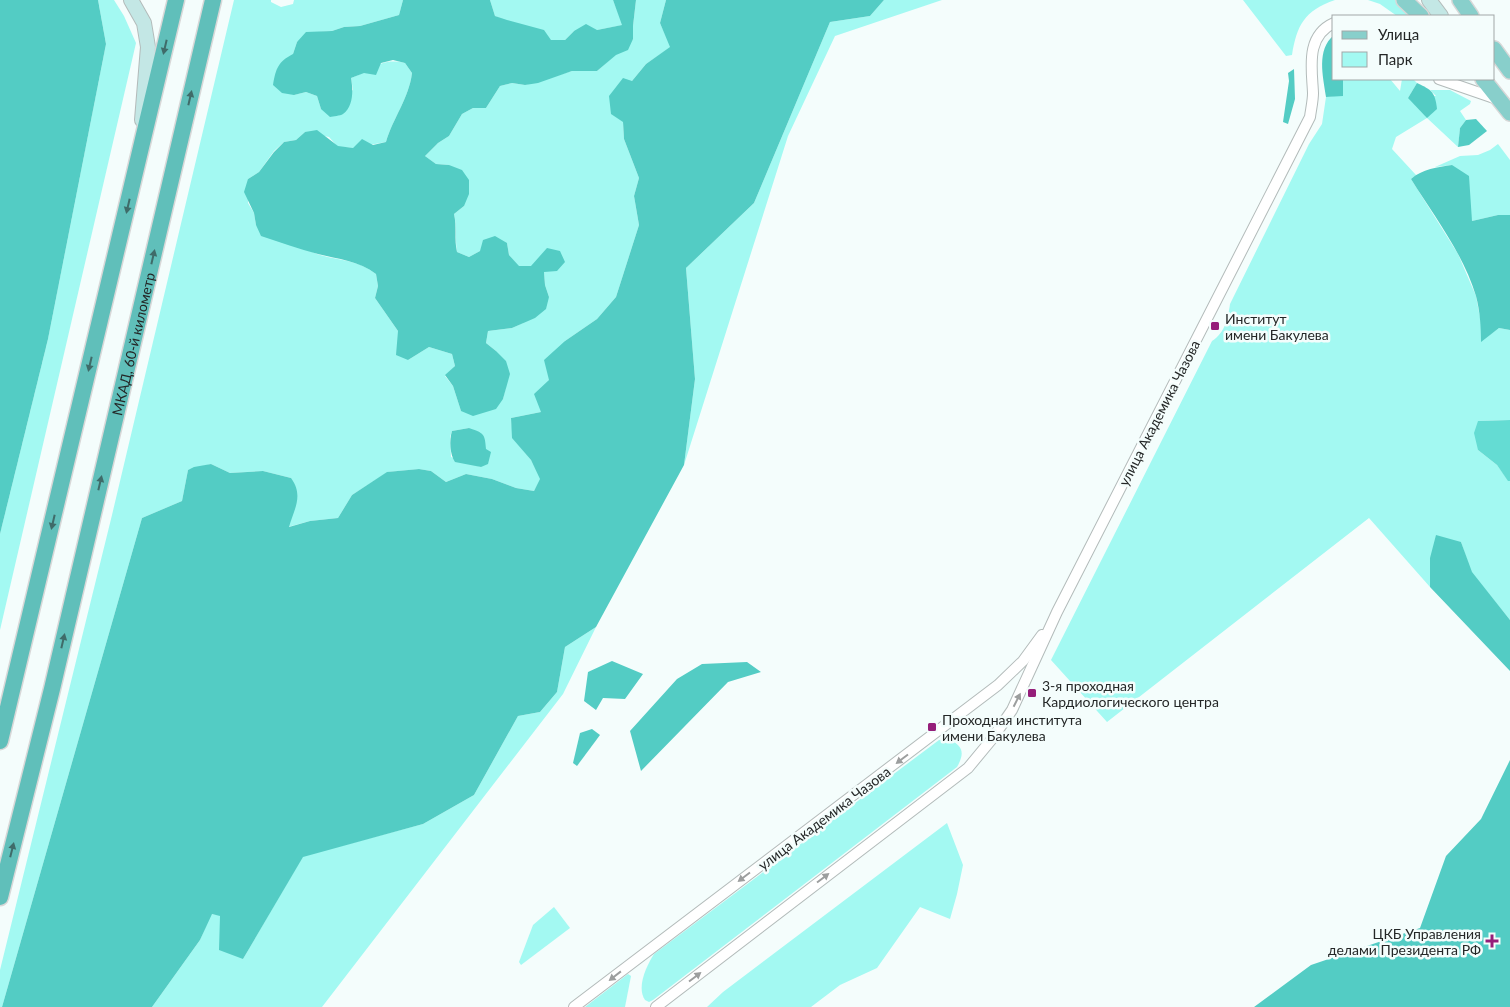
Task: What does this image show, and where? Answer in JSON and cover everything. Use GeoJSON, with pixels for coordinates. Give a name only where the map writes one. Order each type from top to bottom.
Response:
{"type":"FeatureCollection","features":[{"type":"Feature","properties":{"kind":"highway"},"geometry":{"type":"LineString","coordinates":[[0,741],[176,0]]}},
{"type":"Feature","properties":{"kind":"highway","name":"МКАД, 60-й километр"},"geometry":{"type":"LineString","coordinates":[[0,897],[52,689],[213,0]]}},
{"type":"Feature","properties":{"kind":"main road"},"geometry":{"type":"LineString","coordinates":[[131,0],[144,23],[148,47],[139,159]]}},
{"type":"Feature","properties":{"kind":"main road"},"geometry":{"type":"LineString","coordinates":[[1404,0],[1420,15]]}},
{"type":"Feature","properties":{"kind":"main road"},"geometry":{"type":"LineString","coordinates":[[1429,0],[1440,15]]}},
{"type":"Feature","properties":{"kind":"main road"},"geometry":{"type":"LineString","coordinates":[[1453,0],[1466,15]]}},
{"type":"Feature","properties":{"kind":"main road"},"geometry":{"type":"LineString","coordinates":[[1460,0],[1470,15]]}},
{"type":"Feature","properties":{"kind":"main road"},"geometry":{"type":"LineString","coordinates":[[1495,50],[1510,71]]}},
{"type":"Feature","properties":{"kind":"main road"},"geometry":{"type":"LineString","coordinates":[[1484,80],[1510,113]]}},
{"type":"Feature","properties":{"kind":"street","name":"улица Академика Чазова"},"geometry":{"type":"LineString","coordinates":[[656,1007],[968,768],[992,739],[1012,710],[1057,612],[1310,117],[1313,94],[1310,68],[1312,51],[1319,36],[1332,26]]}},
{"type":"Feature","properties":{"kind":"street"},"geometry":{"type":"LineString","coordinates":[[1442,80],[1500,100]]}},
{"type":"Feature","properties":{"kind":"street","name":"улица Академика Чазова"},"geometry":{"type":"LineString","coordinates":[[574,1007],[998,685],[1023,661],[1057,612]]}},
{"type":"Feature","properties":{"kind":"green space"},"geometry":{"type":"Polygon","coordinates":[[[98,0],[114,0],[124,16],[136,43],[0,630],[0,534],[48,339],[106,44],[98,0]]]}},
{"type":"Feature","properties":{"kind":"green space"},"geometry":{"type":"Polygon","coordinates":[[[234,0],[271,0],[271,2],[281,7],[293,4],[294,0],[403,0],[399,15],[360,26],[319,32],[297,42],[293,54],[294,95],[306,92],[317,96],[321,109],[353,90],[351,78],[383,63],[405,63],[412,73],[410,82],[386,142],[353,148],[338,147],[329,137],[305,132],[296,140],[284,142],[274,151],[259,172],[248,179],[248,203],[254,213],[256,225],[317,254],[355,263],[376,274],[378,286],[375,298],[398,331],[408,360],[429,347],[452,354],[455,366],[445,376],[453,386],[461,411],[503,399],[506,387],[496,351],[486,343],[488,331],[512,328],[523,323],[549,297],[545,285],[544,272],[531,266],[519,267],[509,255],[507,243],[480,251],[469,257],[457,252],[454,214],[464,206],[449,165],[436,164],[425,156],[438,143],[449,136],[462,114],[473,108],[486,108],[500,86],[512,83],[525,85],[572,71],[597,71],[633,39],[636,0],[666,0],[660,23],[671,47],[646,64],[632,81],[623,122],[624,139],[639,178],[634,196],[639,225],[616,297],[597,319],[565,341],[549,380],[541,412],[511,418],[513,438],[531,460],[541,479],[534,491],[466,474],[446,482],[431,471],[419,469],[388,472],[352,495],[338,518],[310,521],[288,527],[291,478],[263,471],[230,473],[211,464],[188,470],[182,501],[142,518],[2,1007],[0,1007],[0,970],[112,515],[234,0]],[[469,428],[452,431],[450,437],[451,457],[481,467],[486,449],[469,428]]]}},
{"type":"Feature","properties":{"kind":"green space"},"geometry":{"type":"Polygon","coordinates":[[[490,0],[613,0],[623,25],[597,30],[574,31],[565,40],[551,40],[495,16],[490,0]]]}},
{"type":"Feature","properties":{"kind":"green space"},"geometry":{"type":"Polygon","coordinates":[[[884,0],[942,0],[835,36],[788,136],[684,465],[695,379],[686,268],[754,203],[830,22],[870,16],[884,0]]]}},
{"type":"Feature","properties":{"kind":"green space"},"geometry":{"type":"Polygon","coordinates":[[[1243,0],[1335,0],[1324,4],[1309,14],[1296,35],[1292,55],[1286,56],[1243,0]]]}},
{"type":"Feature","properties":{"kind":"green space"},"geometry":{"type":"Polygon","coordinates":[[[1368,0],[1395,0],[1410,15],[1396,15],[1380,4],[1368,0]]]}},
{"type":"Feature","properties":{"kind":"green space"},"geometry":{"type":"Polygon","coordinates":[[[1343,80],[1391,80],[1400,91],[1402,80],[1414,80],[1417,83],[1408,98],[1436,96],[1430,90],[1450,90],[1471,101],[1470,104],[1460,111],[1466,120],[1460,128],[1458,147],[1427,118],[1396,137],[1392,149],[1416,175],[1411,179],[1458,254],[1476,296],[1481,323],[1481,341],[1499,328],[1510,330],[1510,420],[1478,421],[1478,450],[1497,465],[1510,481],[1510,620],[1471,572],[1461,542],[1430,558],[1430,587],[1369,518],[1107,722],[1051,660],[1212,341],[1223,329],[1230,304],[1309,144],[1322,124],[1326,97],[1343,95],[1343,80]]]}},
{"type":"Feature","properties":{"kind":"green space"},"geometry":{"type":"Polygon","coordinates":[[[1498,144],[1510,160],[1510,215],[1498,215],[1472,221],[1452,165],[1435,167],[1460,156],[1478,155],[1498,144]]]}},
{"type":"Feature","properties":{"kind":"green space"},"geometry":{"type":"Polygon","coordinates":[[[596,627],[563,694],[322,1007],[152,1007],[200,940],[211,914],[220,915],[243,959],[303,856],[423,824],[474,795],[518,716],[540,712],[557,692],[565,647],[596,627]]]}},
{"type":"Feature","properties":{"kind":"green space"},"geometry":{"type":"Polygon","coordinates":[[[949,739],[957,744],[961,750],[962,754],[957,767],[653,1000],[649,1002],[645,1000],[642,983],[648,964],[654,954],[939,740],[949,739]]]}},
{"type":"Feature","properties":{"kind":"green space"},"geometry":{"type":"Polygon","coordinates":[[[947,823],[963,865],[950,919],[920,907],[877,968],[840,985],[811,1007],[707,1007],[723,992],[947,823]]]}},
{"type":"Feature","properties":{"kind":"green space"},"geometry":{"type":"Polygon","coordinates":[[[554,907],[570,928],[521,965],[519,962],[533,925],[554,907]]]}},
{"type":"Feature","properties":{"kind":"green space"},"geometry":{"type":"Polygon","coordinates":[[[628,974],[631,976],[625,1007],[585,1007],[628,974]]]}},
{"type":"Feature","properties":{"kind":"shaded area"},"geometry":{"type":"Polygon","coordinates":[[[0,0],[98,0],[106,44],[48,339],[0,534],[0,0]]]}},
{"type":"Feature","properties":{"kind":"shaded area"},"geometry":{"type":"Polygon","coordinates":[[[403,0],[490,0],[495,16],[544,30],[551,40],[565,40],[574,31],[586,24],[597,30],[622,25],[613,0],[636,0],[633,39],[628,50],[616,55],[597,71],[572,71],[538,83],[525,85],[512,83],[500,86],[486,108],[473,108],[462,114],[449,136],[438,143],[425,156],[436,164],[449,165],[462,170],[469,180],[469,194],[464,206],[454,214],[457,252],[469,257],[480,251],[483,240],[495,236],[507,243],[509,255],[519,266],[531,266],[547,248],[560,251],[565,262],[557,271],[544,272],[545,285],[549,297],[546,309],[535,318],[512,328],[488,331],[486,343],[506,361],[510,374],[503,399],[496,409],[473,416],[461,411],[453,386],[445,375],[455,366],[452,354],[429,347],[408,360],[396,355],[398,331],[375,298],[378,286],[376,274],[355,263],[311,252],[261,236],[256,225],[254,213],[244,192],[248,179],[259,172],[284,142],[296,140],[305,132],[317,130],[338,146],[353,148],[362,139],[373,145],[386,142],[410,82],[412,73],[405,63],[393,60],[381,63],[376,75],[364,73],[351,78],[351,102],[347,111],[330,117],[321,109],[317,96],[306,92],[294,95],[282,93],[273,85],[278,66],[293,54],[297,42],[306,32],[332,31],[344,27],[360,26],[399,15],[403,0]]]}},
{"type":"Feature","properties":{"kind":"shaded area"},"geometry":{"type":"Polygon","coordinates":[[[666,0],[884,0],[870,16],[830,22],[754,203],[686,268],[695,379],[684,465],[596,627],[565,647],[557,692],[540,712],[518,716],[474,795],[423,824],[303,857],[243,959],[219,950],[220,916],[212,914],[200,940],[152,1007],[2,1007],[142,518],[182,501],[188,470],[211,464],[230,473],[263,471],[291,478],[297,491],[297,502],[289,527],[310,521],[338,518],[352,495],[387,472],[419,469],[431,471],[446,482],[466,474],[534,491],[540,479],[531,460],[512,438],[511,418],[541,412],[534,394],[549,380],[544,360],[565,341],[597,319],[616,297],[639,225],[634,196],[639,178],[624,139],[623,122],[611,114],[609,96],[623,78],[632,81],[646,64],[670,47],[660,23],[666,0]]]}},
{"type":"Feature","properties":{"kind":"shaded area"},"geometry":{"type":"Polygon","coordinates":[[[1332,37],[1332,80],[1343,80],[1343,96],[1326,97],[1322,64],[1328,41],[1332,37]]]}},
{"type":"Feature","properties":{"kind":"shaded area"},"geometry":{"type":"Polygon","coordinates":[[[1294,69],[1295,99],[1288,124],[1283,122],[1289,81],[1288,73],[1294,69]]]}},
{"type":"Feature","properties":{"kind":"shaded area"},"geometry":{"type":"Polygon","coordinates":[[[1417,83],[1434,95],[1437,109],[1427,118],[1408,98],[1417,83]]]}},
{"type":"Feature","properties":{"kind":"shaded area"},"geometry":{"type":"Polygon","coordinates":[[[1476,119],[1487,131],[1469,145],[1458,147],[1460,128],[1466,120],[1476,119]]]}},
{"type":"Feature","properties":{"kind":"shaded area"},"geometry":{"type":"Polygon","coordinates":[[[1452,165],[1469,176],[1472,221],[1498,215],[1510,215],[1510,330],[1499,328],[1481,342],[1476,296],[1464,265],[1411,179],[1425,171],[1452,165]]]}},
{"type":"Feature","properties":{"kind":"shaded area"},"geometry":{"type":"Polygon","coordinates":[[[1510,420],[1510,481],[1508,481],[1497,465],[1478,450],[1474,433],[1478,421],[1510,420]]]}},
{"type":"Feature","properties":{"kind":"shaded area"},"geometry":{"type":"Polygon","coordinates":[[[469,428],[483,435],[486,449],[491,452],[488,464],[481,467],[455,462],[452,455],[450,443],[452,431],[469,428]]]}},
{"type":"Feature","properties":{"kind":"shaded area"},"geometry":{"type":"Polygon","coordinates":[[[1436,535],[1461,542],[1472,572],[1510,620],[1510,671],[1430,587],[1430,558],[1436,535]]]}},
{"type":"Feature","properties":{"kind":"shaded area"},"geometry":{"type":"Polygon","coordinates":[[[612,661],[643,674],[625,699],[603,698],[596,710],[584,701],[588,672],[612,661]]]}},
{"type":"Feature","properties":{"kind":"shaded area"},"geometry":{"type":"Polygon","coordinates":[[[747,662],[761,672],[728,682],[641,771],[630,731],[677,679],[702,664],[747,662]]]}},
{"type":"Feature","properties":{"kind":"shaded area"},"geometry":{"type":"Polygon","coordinates":[[[592,729],[600,735],[577,766],[573,763],[580,733],[592,729]]]}},
{"type":"Feature","properties":{"kind":"shaded area"},"geometry":{"type":"Polygon","coordinates":[[[1510,760],[1510,1007],[1254,1007],[1311,965],[1420,928],[1446,856],[1481,819],[1510,760]]]}},
{"type":"Feature","properties":{"kind":"place","name":"Институт имени Бакулева"},"geometry":{"type":"Point","coordinates":[1215,326]}},
{"type":"Feature","properties":{"kind":"place","name":"3-я проходная Кардиологического центра"},"geometry":{"type":"Point","coordinates":[1032,693]}},
{"type":"Feature","properties":{"kind":"place","name":"Проходная института имени Бакулева"},"geometry":{"type":"Point","coordinates":[932,727]}},
{"type":"Feature","properties":{"kind":"place","name":"ЦКБ Управления делами Президента РФ"},"geometry":{"type":"Point","coordinates":[1492,941]}}]}
